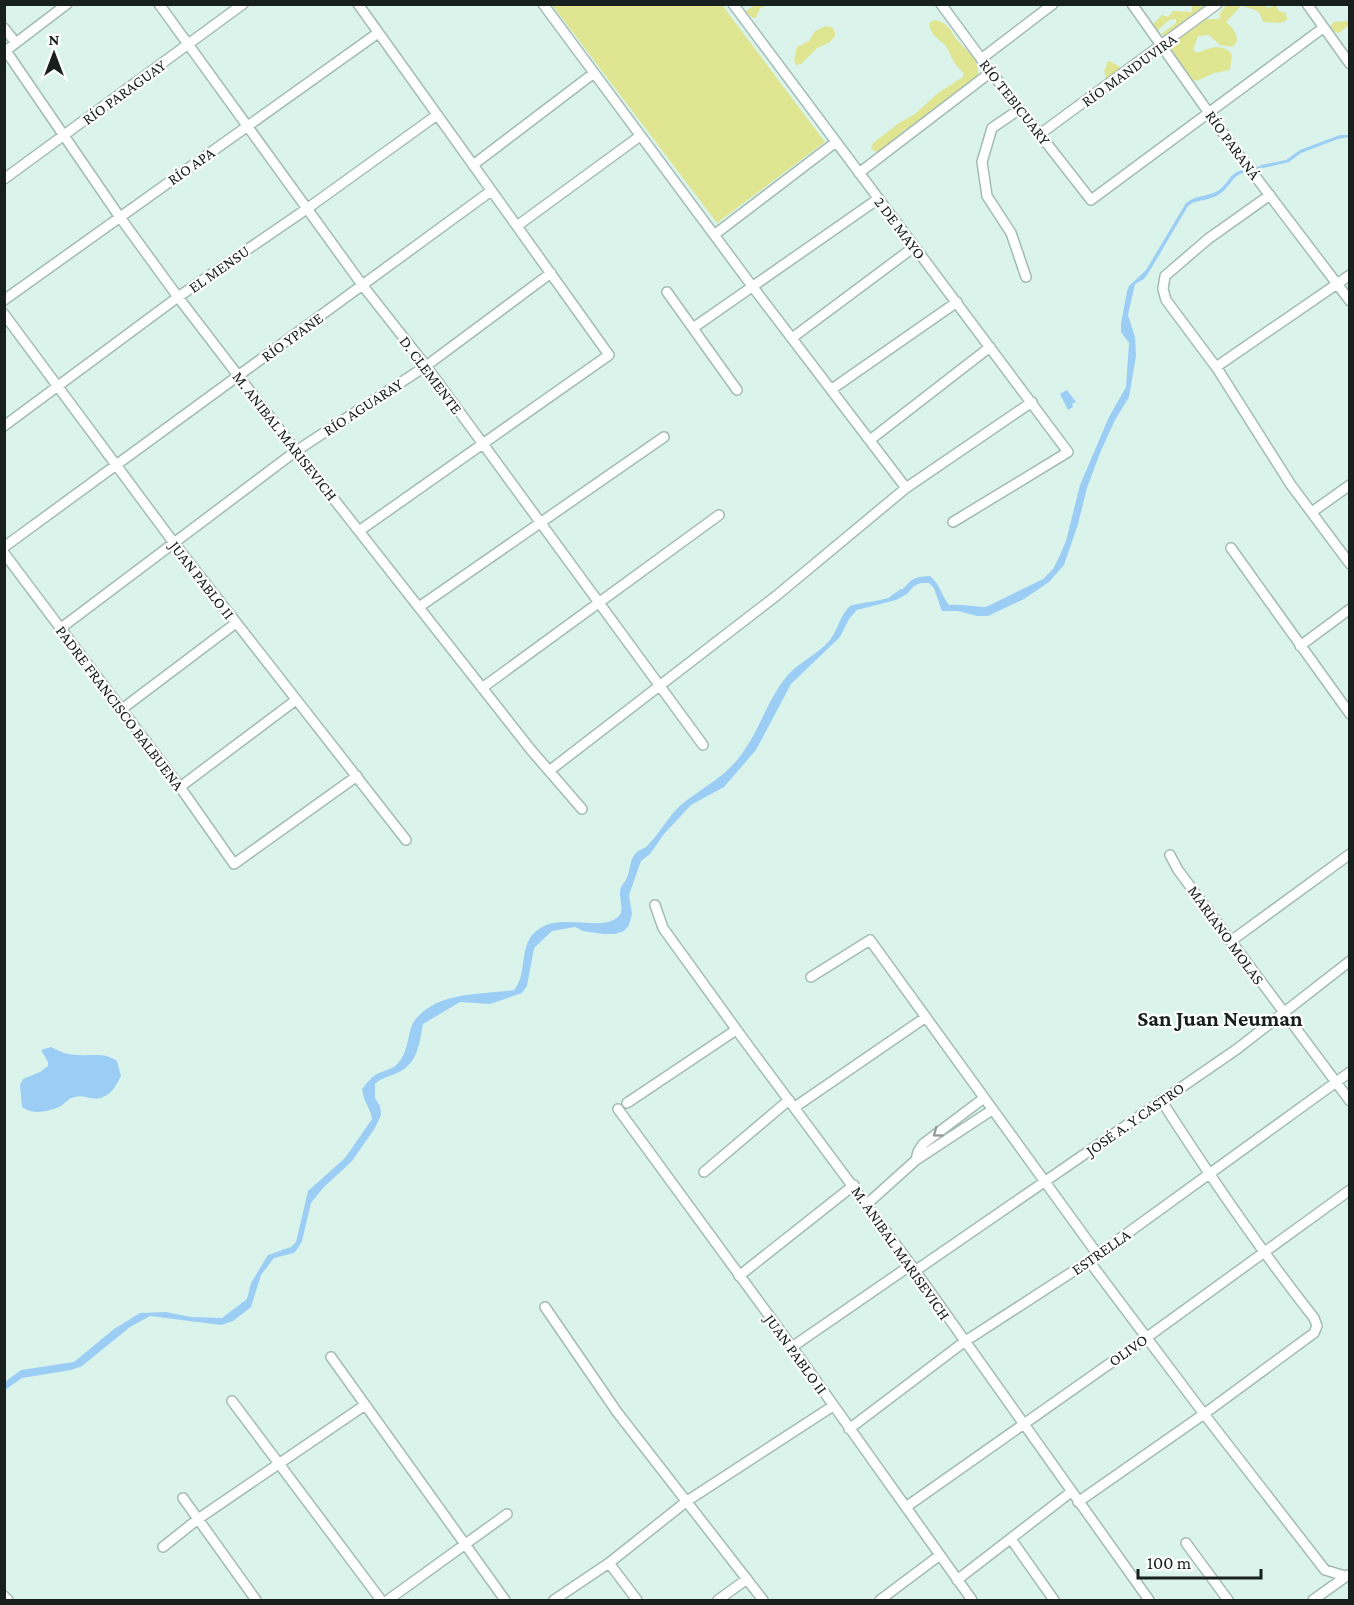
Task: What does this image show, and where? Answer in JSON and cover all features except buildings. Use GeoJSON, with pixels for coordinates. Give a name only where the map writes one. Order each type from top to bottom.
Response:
{"type":"FeatureCollection","features":[{"type":"Feature","properties":{"kind":"street"},"geometry":{"type":"LineString","coordinates":[[5,51],[67,4]]}},
{"type":"Feature","properties":{"kind":"street","name":"D. CLEMENTE"},"geometry":{"type":"LineString","coordinates":[[159,4],[363,286],[426,366],[703,746]]}},
{"type":"Feature","properties":{"kind":"street","name":"RÍO PARAGUAY"},"geometry":{"type":"LineString","coordinates":[[4,179],[243,4]]}},
{"type":"Feature","properties":{"kind":"street"},"geometry":{"type":"LineString","coordinates":[[358,4],[609,355],[359,531]]}},
{"type":"Feature","properties":{"kind":"street"},"geometry":{"type":"LineString","coordinates":[[543,4],[752,286],[906,488]]}},
{"type":"Feature","properties":{"kind":"street","name":"RÍO TEBICUARY"},"geometry":{"type":"LineString","coordinates":[[941,4],[1091,200],[1209,112]]}},
{"type":"Feature","properties":{"kind":"street"},"geometry":{"type":"LineString","coordinates":[[981,59],[1053,4]]}},
{"type":"Feature","properties":{"kind":"street","name":"RÍO PARANÁ"},"geometry":{"type":"LineString","coordinates":[[1132,4],[1233,147],[1350,301]]}},
{"type":"Feature","properties":{"kind":"street","name":"RÍO MANDUVIRA"},"geometry":{"type":"LineString","coordinates":[[1040,134],[1217,4]]}},
{"type":"Feature","properties":{"kind":"street"},"geometry":{"type":"LineString","coordinates":[[1307,4],[1350,64]]}},
{"type":"Feature","properties":{"kind":"street","name":"2 DE MAYO"},"geometry":{"type":"LineString","coordinates":[[734,5],[1068,452],[953,522]]}},
{"type":"Feature","properties":{"kind":"street"},"geometry":{"type":"LineString","coordinates":[[1209,112],[1323,27]]}},
{"type":"Feature","properties":{"kind":"street"},"geometry":{"type":"LineString","coordinates":[[4,28],[16,43]]}},
{"type":"Feature","properties":{"kind":"street","name":"RÍO APA"},"geometry":{"type":"LineString","coordinates":[[4,300],[378,33]]}},
{"type":"Feature","properties":{"kind":"street","name":"M. ANIBAL MARISEVICH"},"geometry":{"type":"LineString","coordinates":[[5,51],[119,216],[238,376],[482,688],[582,809]]}},
{"type":"Feature","properties":{"kind":"street"},"geometry":{"type":"LineString","coordinates":[[859,173],[991,72]]}},
{"type":"Feature","properties":{"kind":"street"},"geometry":{"type":"LineString","coordinates":[[473,165],[594,73]]}},
{"type":"Feature","properties":{"kind":"street"},"geometry":{"type":"LineString","coordinates":[[1020,109],[992,128],[982,162],[987,196],[1011,233],[1026,277]]}},
{"type":"Feature","properties":{"kind":"street","name":"EL MENSU"},"geometry":{"type":"LineString","coordinates":[[4,426],[178,297],[308,208],[437,115]]}},
{"type":"Feature","properties":{"kind":"street"},"geometry":{"type":"LineString","coordinates":[[517,226],[640,135]]}},
{"type":"Feature","properties":{"kind":"street"},"geometry":{"type":"LineString","coordinates":[[714,235],[836,142]]}},
{"type":"Feature","properties":{"kind":"street","name":"RÍO YPANE"},"geometry":{"type":"LineString","coordinates":[[4,547],[492,191]]}},
{"type":"Feature","properties":{"kind":"street"},"geometry":{"type":"LineString","coordinates":[[1270,195],[1208,238],[1166,276],[1163,289],[1166,300],[1215,365],[1291,485],[1350,564]]}},
{"type":"Feature","properties":{"kind":"street"},"geometry":{"type":"LineString","coordinates":[[693,328],[879,199]]}},
{"type":"Feature","properties":{"kind":"street"},"geometry":{"type":"LineString","coordinates":[[792,338],[914,247]]}},
{"type":"Feature","properties":{"kind":"street","name":"RÍO AGUARAY"},"geometry":{"type":"LineString","coordinates":[[61,628],[296,451],[426,366],[551,273]]}},
{"type":"Feature","properties":{"kind":"street"},"geometry":{"type":"LineString","coordinates":[[1215,365],[1216,367],[1350,275]]}},
{"type":"Feature","properties":{"kind":"street"},"geometry":{"type":"LineString","coordinates":[[668,292],[737,390]]}},
{"type":"Feature","properties":{"kind":"street"},"geometry":{"type":"LineString","coordinates":[[832,389],[957,303]]}},
{"type":"Feature","properties":{"kind":"street","name":"JUAN PABLO II"},"geometry":{"type":"LineString","coordinates":[[4,314],[174,543],[406,840]]}},
{"type":"Feature","properties":{"kind":"street"},"geometry":{"type":"LineString","coordinates":[[870,440],[990,347]]}},
{"type":"Feature","properties":{"kind":"street"},"geometry":{"type":"LineString","coordinates":[[549,771],[776,596],[906,488],[1032,402]]}},
{"type":"Feature","properties":{"kind":"street"},"geometry":{"type":"LineString","coordinates":[[419,607],[664,437]]}},
{"type":"Feature","properties":{"kind":"street"},"geometry":{"type":"LineString","coordinates":[[1311,512],[1350,485]]}},
{"type":"Feature","properties":{"kind":"street"},"geometry":{"type":"LineString","coordinates":[[482,688],[719,516]]}},
{"type":"Feature","properties":{"kind":"street"},"geometry":{"type":"LineString","coordinates":[[1231,548],[1350,714]]}},
{"type":"Feature","properties":{"kind":"street","name":"PADRE FRANCISCO BALBUENA"},"geometry":{"type":"LineString","coordinates":[[4,553],[180,787],[234,864],[357,776]]}},
{"type":"Feature","properties":{"kind":"street"},"geometry":{"type":"LineString","coordinates":[[1300,646],[1350,609]]}},
{"type":"Feature","properties":{"kind":"street"},"geometry":{"type":"LineString","coordinates":[[122,709],[236,623]]}},
{"type":"Feature","properties":{"kind":"street"},"geometry":{"type":"LineString","coordinates":[[180,787],[296,700]]}},
{"type":"Feature","properties":{"kind":"street"},"geometry":{"type":"LineString","coordinates":[[1231,941],[1350,854]]}},
{"type":"Feature","properties":{"kind":"street","name":"MARIANO MOLAS"},"geometry":{"type":"LineString","coordinates":[[1170,855],[1350,1101]]}},
{"type":"Feature","properties":{"kind":"street","name":"M. ANIBAL MARISEVICH"},"geometry":{"type":"LineString","coordinates":[[655,905],[663,928],[736,1030],[854,1185],[1149,1600]]}},
{"type":"Feature","properties":{"kind":"street"},"geometry":{"type":"LineString","coordinates":[[811,977],[870,940],[1098,1255]]}},
{"type":"Feature","properties":{"kind":"street","name":"JOSÉ A. Y CASTRO"},"geometry":{"type":"LineString","coordinates":[[792,1347],[1046,1182],[1251,1039],[1350,961]]}},
{"type":"Feature","properties":{"kind":"street"},"geometry":{"type":"LineString","coordinates":[[704,1172],[792,1104],[926,1017]]}},
{"type":"Feature","properties":{"kind":"street"},"geometry":{"type":"LineString","coordinates":[[627,1103],[736,1030]]}},
{"type":"Feature","properties":{"kind":"street","name":"ESTRELLA"},"geometry":{"type":"LineString","coordinates":[[849,1429],[964,1342],[1089,1262],[1350,1072]]}},
{"type":"Feature","properties":{"kind":"street"},"geometry":{"type":"LineString","coordinates":[[916,1160],[923,1144],[984,1098]]}},
{"type":"Feature","properties":{"kind":"street"},"geometry":{"type":"LineString","coordinates":[[1078,1502],[1204,1414],[1314,1333],[1317,1326],[1314,1318],[1262,1253],[1208,1175],[1161,1100]]}},
{"type":"Feature","properties":{"kind":"street","name":"JUAN PABLO II"},"geometry":{"type":"LineString","coordinates":[[618,1109],[792,1347],[972,1600]]}},
{"type":"Feature","properties":{"kind":"street"},"geometry":{"type":"LineString","coordinates":[[867,1204],[916,1160],[992,1110]]}},
{"type":"Feature","properties":{"kind":"street"},"geometry":{"type":"LineString","coordinates":[[739,1276],[854,1185]]}},
{"type":"Feature","properties":{"kind":"street","name":"OLIVO"},"geometry":{"type":"LineString","coordinates":[[906,1508],[1350,1190]]}},
{"type":"Feature","properties":{"kind":"street"},"geometry":{"type":"LineString","coordinates":[[1089,1262],[1325,1570],[1347,1575]]}},
{"type":"Feature","properties":{"kind":"street"},"geometry":{"type":"LineString","coordinates":[[545,1307],[617,1412],[763,1600]]}},
{"type":"Feature","properties":{"kind":"street"},"geometry":{"type":"LineString","coordinates":[[331,1357],[505,1600]]}},
{"type":"Feature","properties":{"kind":"street"},"geometry":{"type":"LineString","coordinates":[[232,1401],[381,1600]]}},
{"type":"Feature","properties":{"kind":"street"},"geometry":{"type":"LineString","coordinates":[[163,1547],[198,1520],[365,1405]]}},
{"type":"Feature","properties":{"kind":"street"},"geometry":{"type":"LineString","coordinates":[[554,1600],[609,1563],[687,1501],[834,1406]]}},
{"type":"Feature","properties":{"kind":"street"},"geometry":{"type":"LineString","coordinates":[[957,1580],[1071,1492]]}},
{"type":"Feature","properties":{"kind":"street"},"geometry":{"type":"LineString","coordinates":[[183,1498],[255,1600]]}},
{"type":"Feature","properties":{"kind":"street"},"geometry":{"type":"LineString","coordinates":[[388,1600],[507,1514]]}},
{"type":"Feature","properties":{"kind":"street"},"geometry":{"type":"LineString","coordinates":[[1011,1539],[1054,1600]]}},
{"type":"Feature","properties":{"kind":"street"},"geometry":{"type":"LineString","coordinates":[[1186,1543],[1228,1600]]}},
{"type":"Feature","properties":{"kind":"street"},"geometry":{"type":"LineString","coordinates":[[880,1600],[939,1555]]}},
{"type":"Feature","properties":{"kind":"street"},"geometry":{"type":"LineString","coordinates":[[609,1563],[637,1600]]}},
{"type":"Feature","properties":{"kind":"street"},"geometry":{"type":"LineString","coordinates":[[1313,1600],[1347,1575]]}},
{"type":"Feature","properties":{"kind":"street"},"geometry":{"type":"LineString","coordinates":[[718,1600],[747,1580]]}},
{"type":"Feature","properties":{"kind":"street"},"geometry":{"type":"LineString","coordinates":[[4,1596],[8,1600]]}},
{"type":"Feature","properties":{"kind":"green space"},"geometry":{"type":"Polygon","coordinates":[[[552,5],[722,5],[825,142],[717,223],[552,5]]]}},
{"type":"Feature","properties":{"kind":"green space"},"geometry":{"type":"Polygon","coordinates":[[[754,5],[768,5],[760,8],[756,18],[753,18],[745,12],[754,5]]]}},
{"type":"Feature","properties":{"kind":"green space"},"geometry":{"type":"Polygon","coordinates":[[[1192,5],[1202,5],[1202,11],[1192,27],[1207,19],[1220,19],[1220,13],[1226,5],[1240,5],[1226,22],[1236,35],[1237,41],[1233,47],[1220,45],[1209,35],[1198,36],[1193,50],[1198,53],[1212,48],[1229,51],[1232,55],[1230,70],[1214,73],[1197,81],[1190,79],[1170,57],[1172,43],[1178,30],[1164,36],[1161,34],[1176,23],[1176,19],[1169,20],[1157,31],[1152,25],[1162,15],[1168,17],[1173,11],[1192,12],[1192,5]]]}},
{"type":"Feature","properties":{"kind":"green space"},"geometry":{"type":"Polygon","coordinates":[[[1241,5],[1262,5],[1269,8],[1275,5],[1279,11],[1286,13],[1287,20],[1281,23],[1263,22],[1258,12],[1241,5]]]}},
{"type":"Feature","properties":{"kind":"green space"},"geometry":{"type":"Polygon","coordinates":[[[935,20],[948,26],[956,39],[973,57],[978,75],[939,107],[905,130],[884,149],[877,152],[871,149],[873,143],[915,114],[938,93],[963,77],[963,73],[945,45],[931,30],[930,22],[935,20]]]}},
{"type":"Feature","properties":{"kind":"green space"},"geometry":{"type":"Polygon","coordinates":[[[1349,21],[1349,25],[1339,33],[1332,31],[1330,26],[1334,22],[1349,21]]]}},
{"type":"Feature","properties":{"kind":"green space"},"geometry":{"type":"Polygon","coordinates":[[[826,26],[833,29],[835,36],[830,42],[817,48],[801,64],[796,65],[794,60],[797,47],[809,41],[815,31],[826,26]]]}},
{"type":"Feature","properties":{"kind":"green space"},"geometry":{"type":"Polygon","coordinates":[[[1110,61],[1122,68],[1121,71],[1106,79],[1104,69],[1110,61]]]}},
{"type":"Feature","properties":{"kind":"water"},"geometry":{"type":"Polygon","coordinates":[[[1340,135],[1349,135],[1349,137],[1301,153],[1289,162],[1263,168],[1261,165],[1286,160],[1300,150],[1340,135]]]}},
{"type":"Feature","properties":{"kind":"water"},"geometry":{"type":"Polygon","coordinates":[[[1246,169],[1247,172],[1235,178],[1218,195],[1188,206],[1149,272],[1144,279],[1135,284],[1128,315],[1135,337],[1136,356],[1129,397],[1115,420],[1100,453],[1064,565],[1049,582],[1024,599],[988,616],[942,611],[934,588],[929,583],[914,586],[907,594],[896,600],[857,610],[849,619],[840,637],[791,684],[756,750],[724,787],[691,805],[664,834],[650,854],[641,861],[629,895],[632,914],[629,925],[624,931],[603,934],[583,931],[575,927],[552,931],[534,948],[527,986],[522,993],[490,1004],[460,1002],[423,1024],[416,1053],[409,1064],[375,1084],[375,1098],[380,1106],[381,1115],[375,1128],[352,1161],[323,1188],[311,1203],[302,1241],[298,1248],[294,1253],[274,1258],[261,1275],[251,1307],[233,1321],[221,1325],[150,1316],[130,1327],[82,1366],[22,1378],[5,1390],[5,1382],[21,1370],[74,1362],[114,1329],[140,1313],[166,1312],[191,1317],[222,1318],[247,1299],[251,1283],[268,1255],[291,1247],[296,1242],[308,1191],[345,1158],[372,1119],[362,1089],[374,1076],[392,1068],[403,1057],[415,1020],[436,1004],[448,999],[514,990],[521,975],[528,942],[539,929],[558,922],[602,923],[618,917],[621,908],[620,891],[634,855],[647,846],[682,804],[735,763],[748,745],[780,685],[792,671],[829,641],[843,614],[850,606],[893,596],[914,579],[930,576],[949,605],[986,607],[1043,579],[1053,569],[1060,555],[1066,541],[1080,485],[1109,417],[1126,387],[1129,343],[1121,332],[1121,324],[1129,286],[1146,270],[1186,203],[1215,192],[1223,187],[1232,175],[1246,169]]]}},
{"type":"Feature","properties":{"kind":"water"},"geometry":{"type":"Polygon","coordinates":[[[1067,390],[1076,402],[1068,410],[1060,394],[1067,390]]]}},
{"type":"Feature","properties":{"kind":"water"},"geometry":{"type":"Polygon","coordinates":[[[51,1047],[71,1054],[103,1055],[117,1061],[121,1076],[116,1086],[99,1098],[78,1096],[50,1110],[35,1112],[26,1110],[22,1107],[20,1085],[23,1079],[48,1066],[41,1050],[51,1047]]]}},
{"type":"Feature","properties":{"kind":"waterway"},"geometry":{"type":"LineString","coordinates":[[1252,169],[1264,166]]}},
{"type":"Feature","properties":{"kind":"waterway"},"geometry":{"type":"LineString","coordinates":[[891,597],[901,590]]}},
{"type":"Feature","properties":{"kind":"district","name":"San Juan Neuman"},"geometry":{"type":"Point","coordinates":[1220,1018]}}]}
